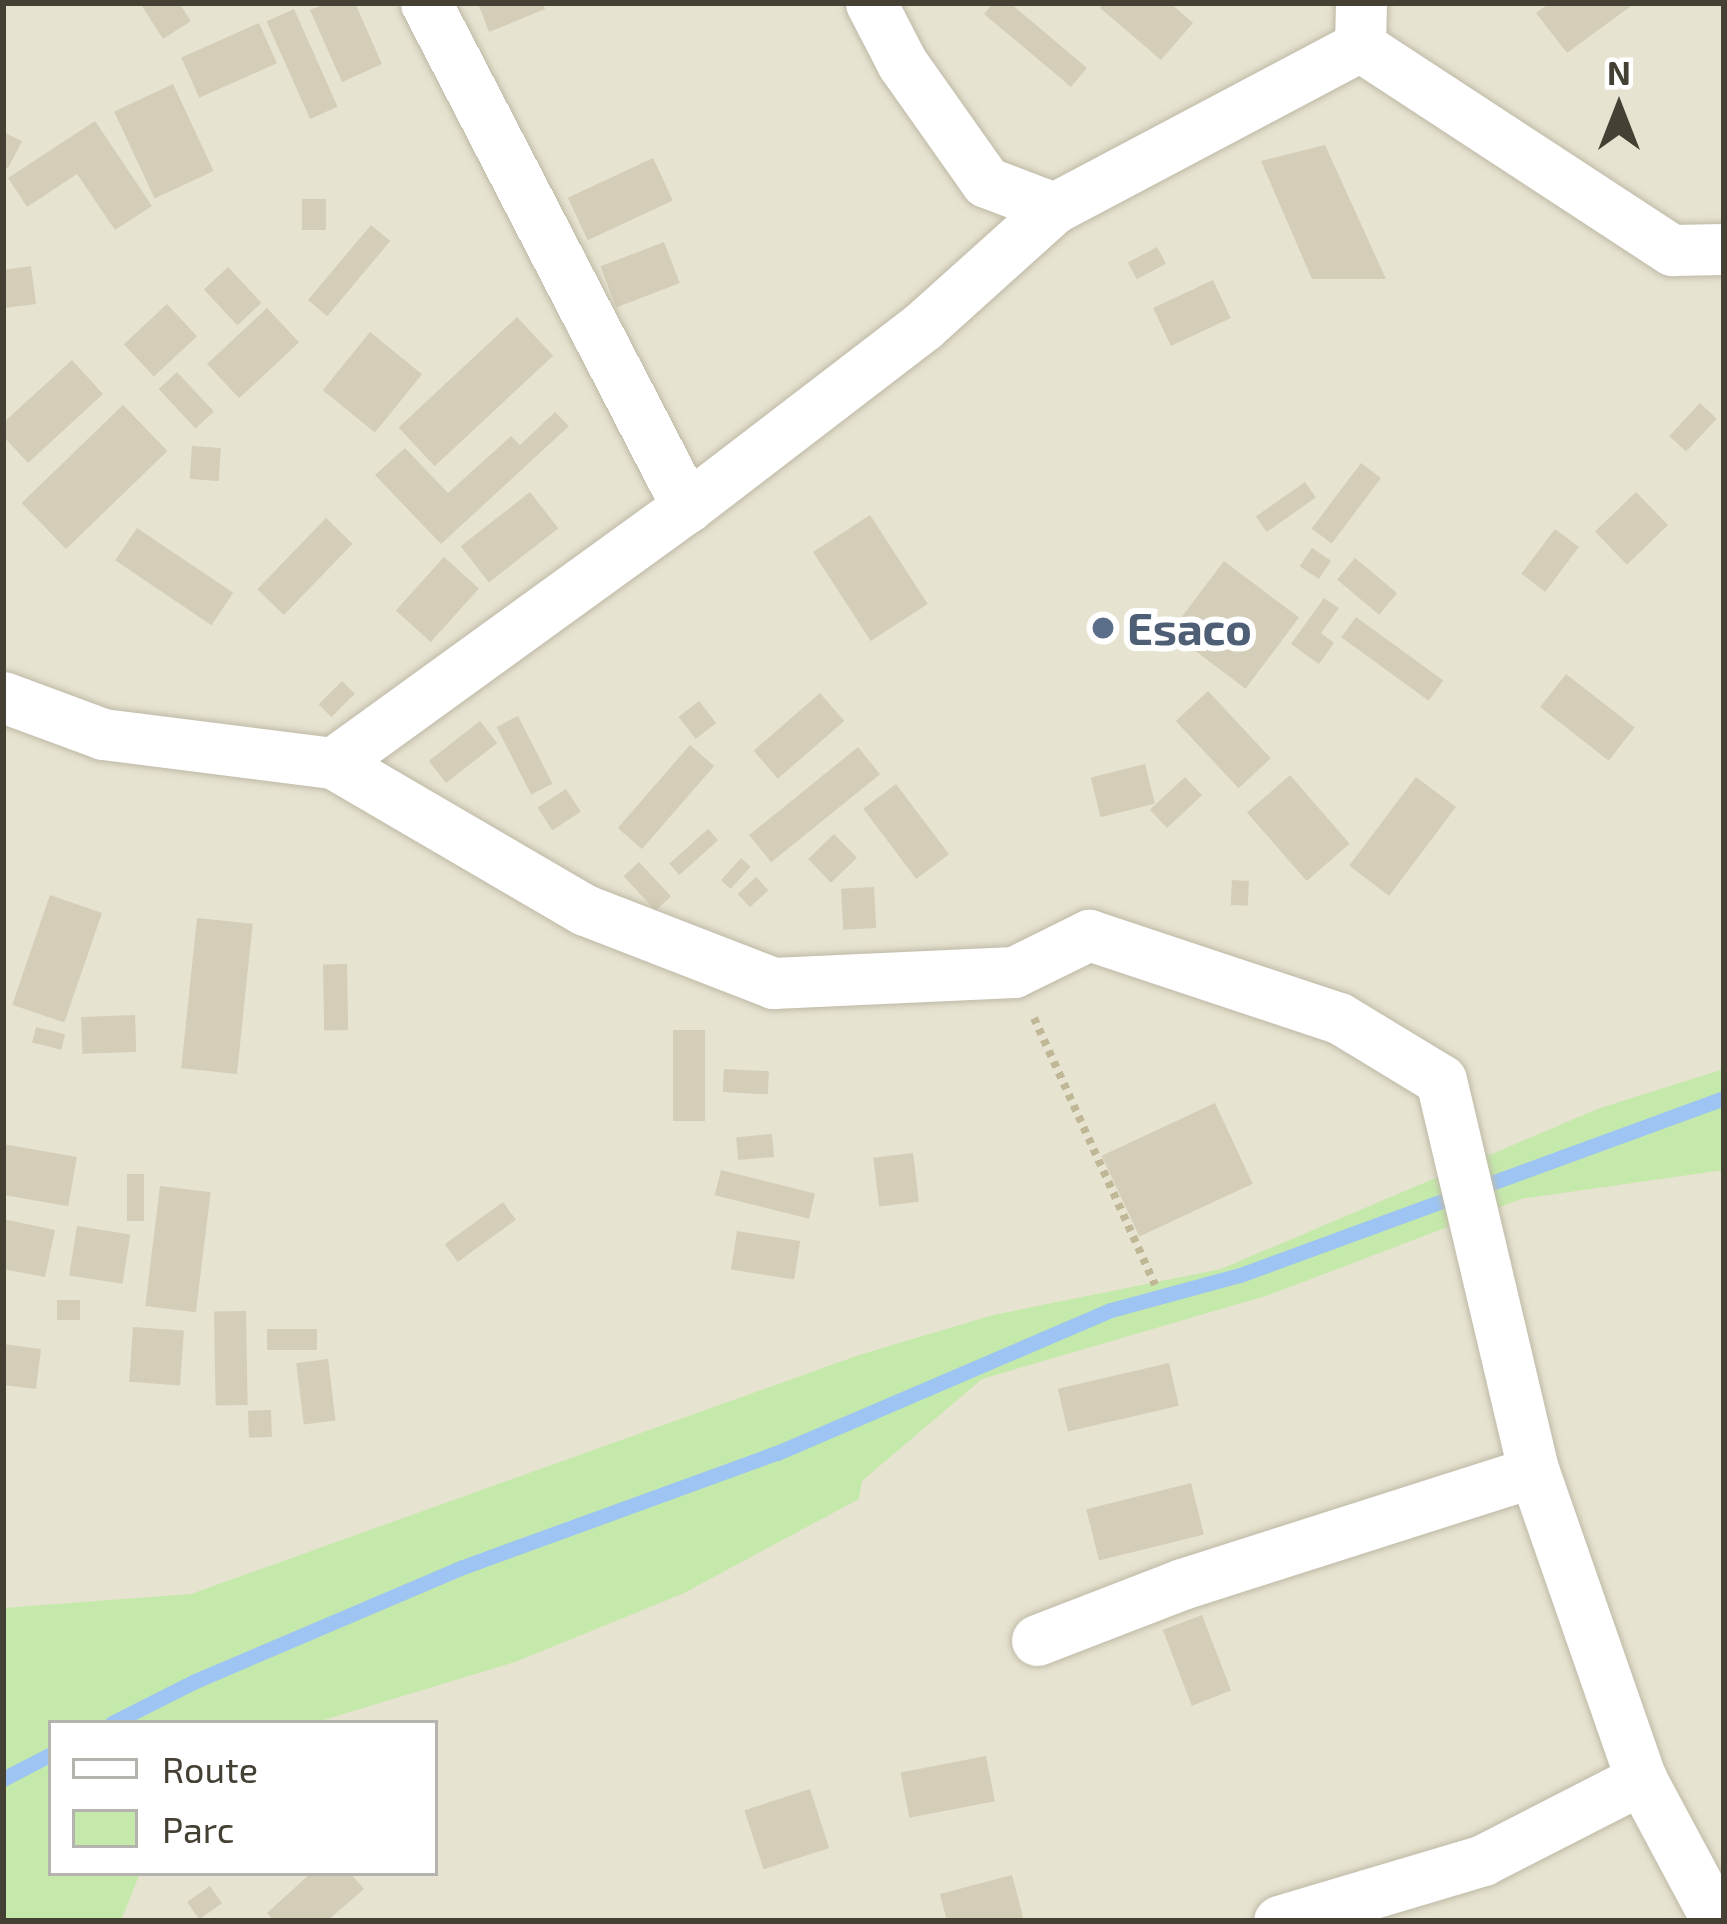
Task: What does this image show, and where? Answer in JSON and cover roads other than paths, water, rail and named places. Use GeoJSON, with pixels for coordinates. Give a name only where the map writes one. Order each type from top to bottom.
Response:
{"type":"FeatureCollection","features":[{"type":"Feature","properties":{"kind":"street"},"geometry":{"type":"LineString","coordinates":[[426,3],[687,507]]}},
{"type":"Feature","properties":{"kind":"street"},"geometry":{"type":"LineString","coordinates":[[871,3],[902,64],[986,182],[1054,208]]}},
{"type":"Feature","properties":{"kind":"street"},"geometry":{"type":"LineString","coordinates":[[333,763],[687,507],[923,326],[1054,208],[1360,24],[1672,250],[1724,249]]}},
{"type":"Feature","properties":{"kind":"street"},"geometry":{"type":"LineString","coordinates":[[3,697],[103,734],[333,763],[585,910],[773,983],[1014,972],[1089,935],[1339,1018],[1442,1080],[1534,1472],[1641,1779],[1717,1921]]}},
{"type":"Feature","properties":{"kind":"street"},"geometry":{"type":"LineString","coordinates":[[1037,1640],[1182,1585],[1534,1472]]}},
{"type":"Feature","properties":{"kind":"street"},"geometry":{"type":"LineString","coordinates":[[1280,1921],[1483,1860],[1641,1779]]}},
{"type":"Feature","properties":{"kind":"waterway"},"geometry":{"type":"LineString","coordinates":[[118,1720],[193,1682],[463,1567],[777,1453],[1111,1310],[1240,1275],[1724,1098]]}},
{"type":"Feature","properties":{"kind":"waterway"},"geometry":{"type":"LineString","coordinates":[[3,1779],[48,1756]]}},
{"type":"Feature","properties":{"kind":"place","name":"Esaco"},"geometry":{"type":"Point","coordinates":[1103,628]}}]}
